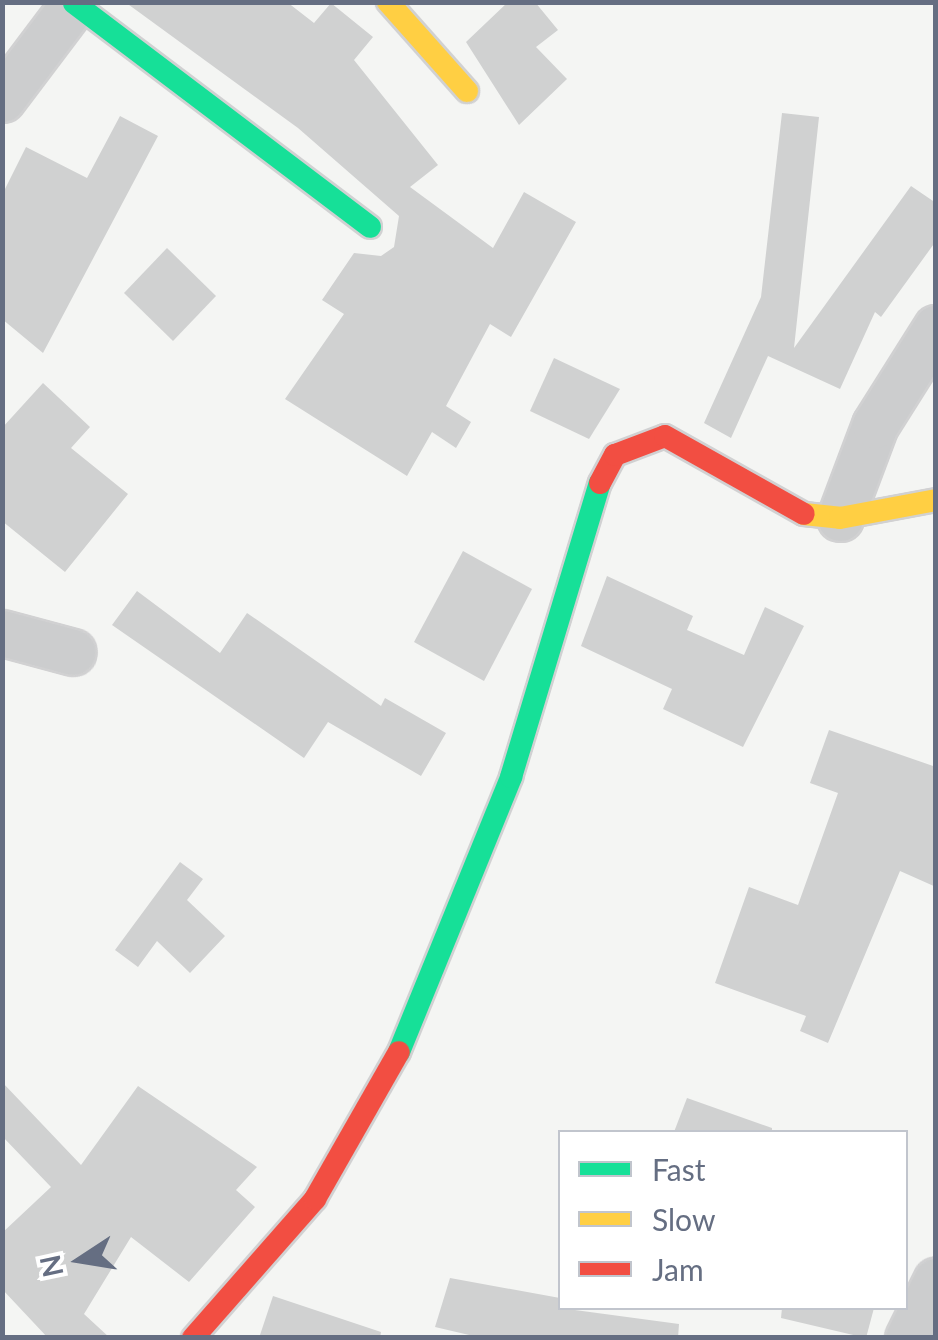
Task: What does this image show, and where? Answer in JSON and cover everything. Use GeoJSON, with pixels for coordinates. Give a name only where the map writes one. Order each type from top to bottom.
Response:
{"type":"FeatureCollection","features":[{"type":"Feature","properties":{"kind":"street"},"geometry":{"type":"LineString","coordinates":[[388,2],[467,92]]}},
{"type":"Feature","properties":{"kind":"street"},"geometry":{"type":"LineString","coordinates":[[2,99],[74,3],[370,227]]}},
{"type":"Feature","properties":{"kind":"street"},"geometry":{"type":"LineString","coordinates":[[840,518],[876,424],[936,328]]}},
{"type":"Feature","properties":{"kind":"street"},"geometry":{"type":"LineString","coordinates":[[193,1338],[315,1198],[420,1018],[512,777],[589,503],[615,456],[665,436],[799,514],[840,518],[936,500]]}},
{"type":"Feature","properties":{"kind":"street"},"geometry":{"type":"LineString","coordinates":[[2,632],[73,652]]}},
{"type":"Feature","properties":{"kind":"street"},"geometry":{"type":"LineString","coordinates":[[908,1338],[936,1282]]}},
{"type":"Feature","properties":{"kind":"building"},"geometry":{"type":"Polygon","coordinates":[[[125,2],[287,2],[314,23],[331,3],[373,37],[354,60],[438,165],[410,187],[493,248],[524,192],[576,222],[511,337],[490,324],[446,406],[471,422],[456,448],[432,432],[407,476],[285,399],[344,314],[322,300],[354,253],[381,256],[394,247],[399,216],[298,128],[125,2]]]}},
{"type":"Feature","properties":{"kind":"building"},"geometry":{"type":"Polygon","coordinates":[[[508,2],[535,2],[558,30],[536,47],[567,79],[519,125],[466,42],[508,2]]]}},
{"type":"Feature","properties":{"kind":"building"},"geometry":{"type":"Polygon","coordinates":[[[782,113],[819,117],[794,348],[911,186],[936,203],[936,241],[881,317],[875,312],[840,389],[768,356],[731,438],[704,423],[761,297],[782,113]]]}},
{"type":"Feature","properties":{"kind":"building"},"geometry":{"type":"Polygon","coordinates":[[[120,116],[158,136],[43,353],[2,319],[2,195],[26,147],[87,178],[120,116]]]}},
{"type":"Feature","properties":{"kind":"building"},"geometry":{"type":"Polygon","coordinates":[[[167,248],[216,296],[173,341],[124,293],[167,248]]]}},
{"type":"Feature","properties":{"kind":"building"},"geometry":{"type":"Polygon","coordinates":[[[554,358],[620,389],[589,439],[530,411],[554,358]]]}},
{"type":"Feature","properties":{"kind":"building"},"geometry":{"type":"Polygon","coordinates":[[[43,383],[90,427],[71,448],[128,494],[65,572],[2,521],[2,428],[43,383]]]}},
{"type":"Feature","properties":{"kind":"building"},"geometry":{"type":"Polygon","coordinates":[[[463,551],[532,589],[484,681],[414,642],[463,551]]]}},
{"type":"Feature","properties":{"kind":"building"},"geometry":{"type":"Polygon","coordinates":[[[607,576],[693,616],[687,630],[744,655],[765,607],[804,626],[743,747],[663,709],[672,689],[581,646],[607,576]]]}},
{"type":"Feature","properties":{"kind":"building"},"geometry":{"type":"Polygon","coordinates":[[[137,591],[220,653],[247,613],[381,706],[385,698],[446,733],[421,776],[328,722],[304,758],[112,625],[137,591]]]}},
{"type":"Feature","properties":{"kind":"building"},"geometry":{"type":"Polygon","coordinates":[[[829,730],[936,767],[936,887],[900,871],[828,1043],[800,1031],[806,1016],[715,983],[749,887],[798,905],[838,793],[810,783],[829,730]]]}},
{"type":"Feature","properties":{"kind":"building"},"geometry":{"type":"Polygon","coordinates":[[[180,862],[203,879],[187,900],[225,936],[190,973],[157,941],[138,967],[115,950],[180,862]]]}},
{"type":"Feature","properties":{"kind":"building"},"geometry":{"type":"Polygon","coordinates":[[[2,1082],[81,1165],[138,1086],[257,1167],[236,1190],[255,1207],[189,1282],[131,1237],[84,1314],[110,1338],[48,1338],[2,1289],[2,1233],[51,1187],[2,1136],[2,1082]]]}},
{"type":"Feature","properties":{"kind":"building"},"geometry":{"type":"Polygon","coordinates":[[[687,1098],[772,1128],[772,1130],[675,1130],[687,1098]]]}},
{"type":"Feature","properties":{"kind":"building"},"geometry":{"type":"Polygon","coordinates":[[[450,1278],[558,1298],[558,1310],[679,1324],[678,1338],[482,1338],[435,1327],[450,1278]]]}},
{"type":"Feature","properties":{"kind":"building"},"geometry":{"type":"Polygon","coordinates":[[[273,1296],[381,1332],[380,1338],[259,1338],[273,1296]]]}},
{"type":"Feature","properties":{"kind":"building"},"geometry":{"type":"Polygon","coordinates":[[[782,1310],[873,1310],[866,1338],[781,1318],[782,1310]]]}},
{"type":"Feature","properties":{"kind":"traffic: fast"},"geometry":{"type":"LineString","coordinates":[[74,3],[370,227]]}},
{"type":"Feature","properties":{"kind":"traffic: fast"},"geometry":{"type":"LineString","coordinates":[[399,1052],[511,777],[600,483]]}},
{"type":"Feature","properties":{"kind":"traffic: slow"},"geometry":{"type":"LineString","coordinates":[[388,2],[467,91]]}},
{"type":"Feature","properties":{"kind":"traffic: slow"},"geometry":{"type":"LineString","coordinates":[[804,514],[840,518],[936,500]]}},
{"type":"Feature","properties":{"kind":"traffic: jam"},"geometry":{"type":"LineString","coordinates":[[600,483],[615,455],[665,436],[804,514]]}},
{"type":"Feature","properties":{"kind":"traffic: jam"},"geometry":{"type":"LineString","coordinates":[[193,1338],[315,1199],[399,1052]]}}]}
